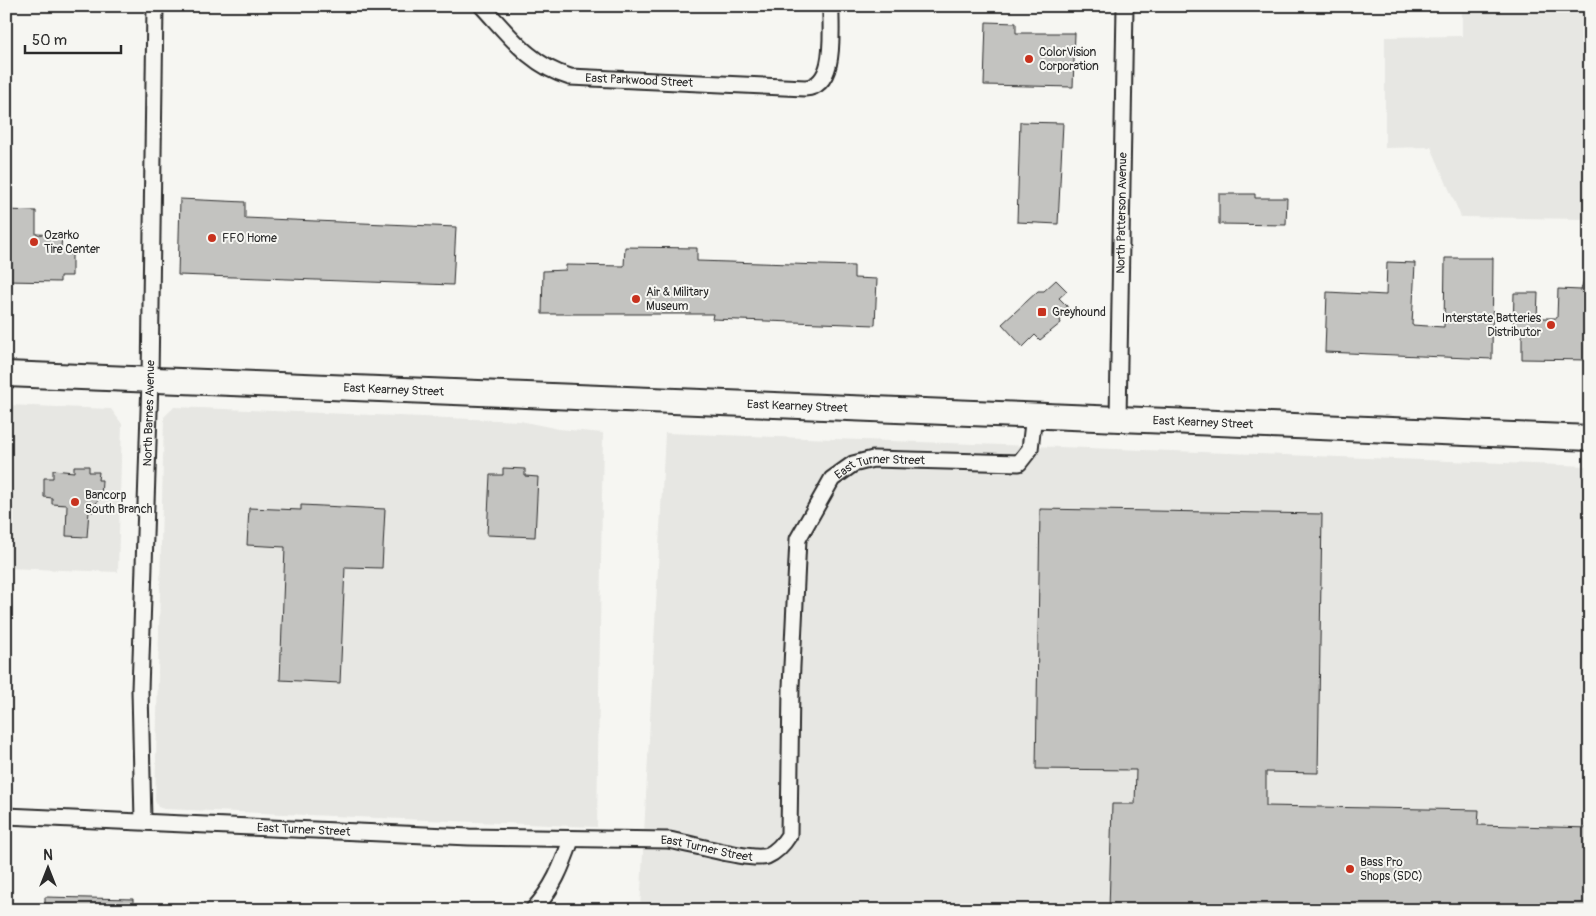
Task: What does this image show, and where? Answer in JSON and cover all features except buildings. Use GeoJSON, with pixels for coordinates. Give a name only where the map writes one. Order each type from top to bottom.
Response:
{"type":"FeatureCollection","features":[{"type":"Feature","properties":{"kind":"main road","name":"East Kearney Street"},"geometry":{"type":"LineString","coordinates":[[6,374],[1590,438]]}},
{"type":"Feature","properties":{"kind":"street","name":"North Barnes Avenue"},"geometry":{"type":"LineString","coordinates":[[143,821],[140,690],[150,380],[155,6]]}},
{"type":"Feature","properties":{"kind":"street","name":"East Parkwood Street"},"geometry":{"type":"LineString","coordinates":[[482,6],[532,59],[551,70],[570,76],[805,88],[820,82],[825,76],[829,64],[831,6]]}},
{"type":"Feature","properties":{"kind":"street","name":"North Patterson Avenue"},"geometry":{"type":"LineString","coordinates":[[1118,419],[1125,6]]}},
{"type":"Feature","properties":{"kind":"street","name":"East Turner Street"},"geometry":{"type":"LineString","coordinates":[[6,816],[571,840],[668,840],[691,843],[752,858],[766,856],[784,842],[789,835],[791,821],[791,687],[798,539],[818,502],[832,479],[842,470],[861,460],[1020,462],[1030,449],[1034,415]]}},
{"type":"Feature","properties":{"kind":"street"},"geometry":{"type":"LineString","coordinates":[[533,910],[548,895],[562,867],[571,840]]}},
{"type":"Feature","properties":{"kind":"shaded area"},"geometry":{"type":"Polygon","coordinates":[[[1231,6],[1314,6],[1314,12],[1231,10],[1231,6]]]}},
{"type":"Feature","properties":{"kind":"shaded area"},"geometry":{"type":"Polygon","coordinates":[[[1462,6],[1590,6],[1590,219],[1461,217],[1431,147],[1385,148],[1385,37],[1462,36],[1462,6]]]}},
{"type":"Feature","properties":{"kind":"shaded area"},"geometry":{"type":"Polygon","coordinates":[[[6,405],[111,409],[122,424],[118,572],[6,568],[6,405]]]}},
{"type":"Feature","properties":{"kind":"shaded area"},"geometry":{"type":"Polygon","coordinates":[[[174,407],[520,421],[559,429],[603,433],[597,827],[164,809],[158,807],[155,801],[164,417],[174,407]]]}},
{"type":"Feature","properties":{"kind":"shaded area"},"geometry":{"type":"Polygon","coordinates":[[[665,433],[1590,466],[1590,910],[640,910],[665,433]]]}},
{"type":"Feature","properties":{"kind":"place","name":"ColorVision Corporation"},"geometry":{"type":"Point","coordinates":[1029,59]}},
{"type":"Feature","properties":{"kind":"place","name":"FFO Home"},"geometry":{"type":"Point","coordinates":[212,238]}},
{"type":"Feature","properties":{"kind":"place","name":"Ozarko Tire Center"},"geometry":{"type":"Point","coordinates":[34,242]}},
{"type":"Feature","properties":{"kind":"place","name":"Air & Military Museum"},"geometry":{"type":"Point","coordinates":[636,299]}},
{"type":"Feature","properties":{"kind":"place","name":"Greyhound"},"geometry":{"type":"Point","coordinates":[1042,312]}},
{"type":"Feature","properties":{"kind":"place","name":"Interstate Batteries Distributor"},"geometry":{"type":"Point","coordinates":[1551,325]}},
{"type":"Feature","properties":{"kind":"place","name":"Bancorp South Branch"},"geometry":{"type":"Point","coordinates":[75,502]}},
{"type":"Feature","properties":{"kind":"place","name":"Bass Pro Shops (SDC)"},"geometry":{"type":"Point","coordinates":[1350,869]}}]}
